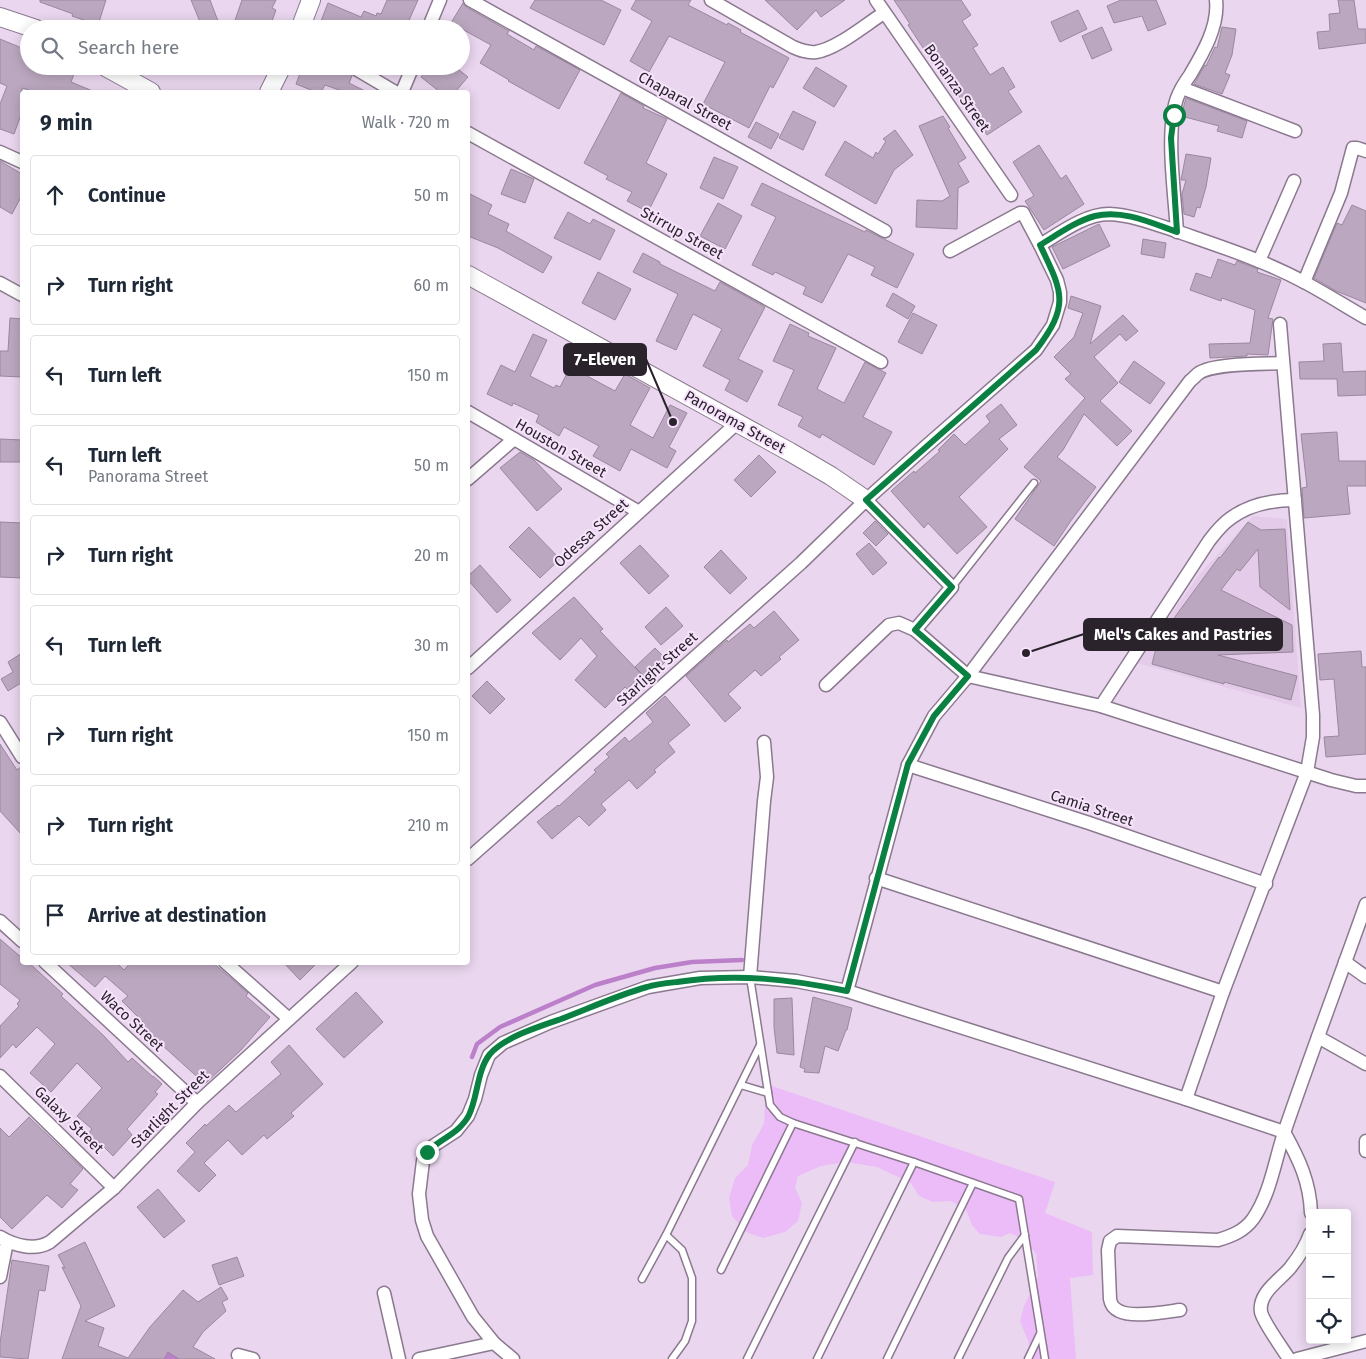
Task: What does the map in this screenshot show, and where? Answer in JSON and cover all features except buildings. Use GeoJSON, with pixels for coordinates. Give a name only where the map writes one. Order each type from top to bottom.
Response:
{"type":"FeatureCollection","features":[{"type":"Feature","properties":{"kind":"street"},"geometry":{"type":"LineString","coordinates":[[303,20],[311,0]]}},
{"type":"Feature","properties":{"kind":"street"},"geometry":{"type":"LineString","coordinates":[[432,20],[440,0]]}},
{"type":"Feature","properties":{"kind":"street","name":"Chaparal Street"},"geometry":{"type":"LineString","coordinates":[[470,0],[886,231]]}},
{"type":"Feature","properties":{"kind":"street"},"geometry":{"type":"LineString","coordinates":[[711,0],[792,47],[816,52],[829,47],[884,13]]}},
{"type":"Feature","properties":{"kind":"street","name":"Bonanza Street"},"geometry":{"type":"LineString","coordinates":[[876,0],[1011,195]]}},
{"type":"Feature","properties":{"kind":"street"},"geometry":{"type":"LineString","coordinates":[[1177,232],[1171,138],[1177,98],[1210,36],[1215,21],[1216,0]]}},
{"type":"Feature","properties":{"kind":"street"},"geometry":{"type":"LineString","coordinates":[[0,17],[20,24]]}},
{"type":"Feature","properties":{"kind":"street"},"geometry":{"type":"LineString","coordinates":[[120,75],[147,90]]}},
{"type":"Feature","properties":{"kind":"street"},"geometry":{"type":"LineString","coordinates":[[270,90],[278,75]]}},
{"type":"Feature","properties":{"kind":"street"},"geometry":{"type":"LineString","coordinates":[[366,75],[392,90]]}},
{"type":"Feature","properties":{"kind":"street"},"geometry":{"type":"LineString","coordinates":[[403,90],[409,75]]}},
{"type":"Feature","properties":{"kind":"street"},"geometry":{"type":"LineString","coordinates":[[1182,88],[1295,131]]}},
{"type":"Feature","properties":{"kind":"street","name":"Stirrup Street"},"geometry":{"type":"LineString","coordinates":[[470,134],[881,362]]}},
{"type":"Feature","properties":{"kind":"street"},"geometry":{"type":"LineString","coordinates":[[1304,282],[1341,192],[1353,148],[1356,147],[1366,151]]}},
{"type":"Feature","properties":{"kind":"street"},"geometry":{"type":"LineString","coordinates":[[0,152],[20,161]]}},
{"type":"Feature","properties":{"kind":"street"},"geometry":{"type":"LineString","coordinates":[[1259,261],[1294,180]]}},
{"type":"Feature","properties":{"kind":"street","name":"Starlight Street"},"geometry":{"type":"LineString","coordinates":[[470,857],[801,563],[866,500],[1036,350],[1054,325],[1060,302],[1060,292],[1057,280],[1023,213],[950,251]]}},
{"type":"Feature","properties":{"kind":"street"},"geometry":{"type":"LineString","coordinates":[[1040,245],[1094,216],[1109,214],[1131,217],[1218,245],[1259,261],[1304,282],[1366,318]]}},
{"type":"Feature","properties":{"kind":"street","name":"Panorama Street"},"geometry":{"type":"LineString","coordinates":[[470,276],[830,476],[866,500],[952,587]]}},
{"type":"Feature","properties":{"kind":"street"},"geometry":{"type":"LineString","coordinates":[[0,283],[20,294]]}},
{"type":"Feature","properties":{"kind":"street"},"geometry":{"type":"LineString","coordinates":[[1186,1099],[1223,992],[1266,884],[1307,772],[1313,737],[1313,715],[1280,324]]}},
{"type":"Feature","properties":{"kind":"street"},"geometry":{"type":"LineString","coordinates":[[847,991],[908,764],[934,716],[968,676],[1190,382],[1199,373],[1211,368],[1282,363]]}},
{"type":"Feature","properties":{"kind":"street","name":"Houston Street"},"geometry":{"type":"LineString","coordinates":[[470,413],[639,512]]}},
{"type":"Feature","properties":{"kind":"street","name":"Odessa Street"},"geometry":{"type":"LineString","coordinates":[[470,666],[737,423]]}},
{"type":"Feature","properties":{"kind":"street"},"geometry":{"type":"LineString","coordinates":[[470,477],[514,439]]}},
{"type":"Feature","properties":{"kind":"street"},"geometry":{"type":"LineString","coordinates":[[1101,706],[1209,541],[1222,526],[1230,518],[1256,505],[1274,500],[1295,500]]}},
{"type":"Feature","properties":{"kind":"street"},"geometry":{"type":"LineString","coordinates":[[915,630],[952,587]]}},
{"type":"Feature","properties":{"kind":"street"},"geometry":{"type":"LineString","coordinates":[[826,685],[889,625],[899,623],[915,630],[968,676],[1101,706],[1331,780],[1361,786]]}},
{"type":"Feature","properties":{"kind":"street"},"geometry":{"type":"LineString","coordinates":[[0,722],[20,754]]}},
{"type":"Feature","properties":{"kind":"street"},"geometry":{"type":"LineString","coordinates":[[750,977],[767,777],[764,742]]}},
{"type":"Feature","properties":{"kind":"street","name":"Camia Street"},"geometry":{"type":"LineString","coordinates":[[908,764],[1089,823],[1266,884]]}},
{"type":"Feature","properties":{"kind":"street"},"geometry":{"type":"LineString","coordinates":[[876,878],[1223,992]]}},
{"type":"Feature","properties":{"kind":"street"},"geometry":{"type":"LineString","coordinates":[[1180,1310],[1136,1314],[1117,1311],[1110,1299],[1108,1250],[1110,1241],[1118,1236],[1218,1240],[1242,1231],[1252,1221],[1265,1197],[1284,1132],[1366,904]]}},
{"type":"Feature","properties":{"kind":"street"},"geometry":{"type":"LineString","coordinates":[[0,921],[20,939]]}},
{"type":"Feature","properties":{"kind":"street"},"geometry":{"type":"LineString","coordinates":[[1345,962],[1366,977]]}},
{"type":"Feature","properties":{"kind":"street","name":"Waco Street"},"geometry":{"type":"LineString","coordinates":[[48,965],[197,1103]]}},
{"type":"Feature","properties":{"kind":"street"},"geometry":{"type":"LineString","coordinates":[[228,965],[289,1019]]}},
{"type":"Feature","properties":{"kind":"street","name":"Starlight Street"},"geometry":{"type":"LineString","coordinates":[[4,1240],[19,1246],[44,1245],[114,1188],[197,1103],[349,965]]}},
{"type":"Feature","properties":{"kind":"street"},"geometry":{"type":"LineString","coordinates":[[513,1359],[494,1343],[473,1317],[427,1236],[422,1220],[419,1194],[423,1162],[427,1152],[456,1131],[468,1116],[475,1099],[481,1075],[490,1055],[503,1043],[552,1022],[648,986],[700,978],[750,977],[796,981],[847,991],[1186,1099],[1284,1132],[1299,1159],[1306,1178],[1312,1209]]}},
{"type":"Feature","properties":{"kind":"street"},"geometry":{"type":"LineString","coordinates":[[1318,1037],[1366,1064]]}},
{"type":"Feature","properties":{"kind":"street","name":"Galaxy Street"},"geometry":{"type":"LineString","coordinates":[[0,1076],[114,1188]]}},
{"type":"Feature","properties":{"kind":"street"},"geometry":{"type":"LineString","coordinates":[[1366,1141],[1366,1151]]}},
{"type":"Feature","properties":{"kind":"street"},"geometry":{"type":"LineString","coordinates":[[0,1277],[4,1240]]}},
{"type":"Feature","properties":{"kind":"street"},"geometry":{"type":"LineString","coordinates":[[1289,1359],[1261,1313],[1262,1305],[1265,1295],[1271,1286],[1295,1261],[1306,1243]]}},
{"type":"Feature","properties":{"kind":"street"},"geometry":{"type":"LineString","coordinates":[[384,1293],[399,1359]]}},
{"type":"Feature","properties":{"kind":"street"},"geometry":{"type":"LineString","coordinates":[[1297,1359],[1366,1341]]}},
{"type":"Feature","properties":{"kind":"street"},"geometry":{"type":"LineString","coordinates":[[419,1359],[494,1343]]}},
{"type":"Feature","properties":{"kind":"street"},"geometry":{"type":"LineString","coordinates":[[238,1355],[253,1359]]}},
{"type":"Feature","properties":{"kind":"lane"},"geometry":{"type":"LineString","coordinates":[[952,587],[1034,483]]}},
{"type":"Feature","properties":{"kind":"lane"},"geometry":{"type":"LineString","coordinates":[[750,977],[770,1105],[780,1117],[1019,1199],[1045,1359]]}},
{"type":"Feature","properties":{"kind":"lane"},"geometry":{"type":"LineString","coordinates":[[642,1279],[760,1044]]}},
{"type":"Feature","properties":{"kind":"lane"},"geometry":{"type":"LineString","coordinates":[[741,1085],[768,1093]]}},
{"type":"Feature","properties":{"kind":"lane"},"geometry":{"type":"LineString","coordinates":[[721,1270],[793,1123]]}},
{"type":"Feature","properties":{"kind":"lane"},"geometry":{"type":"LineString","coordinates":[[747,1359],[855,1142]]}},
{"type":"Feature","properties":{"kind":"lane"},"geometry":{"type":"LineString","coordinates":[[817,1359],[914,1162]]}},
{"type":"Feature","properties":{"kind":"lane"},"geometry":{"type":"LineString","coordinates":[[887,1359],[973,1183]]}},
{"type":"Feature","properties":{"kind":"lane"},"geometry":{"type":"LineString","coordinates":[[666,1234],[682,1250],[692,1278],[692,1321],[685,1341],[672,1359]]}},
{"type":"Feature","properties":{"kind":"lane"},"geometry":{"type":"LineString","coordinates":[[958,1359],[1008,1258],[1025,1235]]}},
{"type":"Feature","properties":{"kind":"lane"},"geometry":{"type":"LineString","coordinates":[[1028,1359],[1041,1332]]}},
{"type":"Feature","properties":{"kind":"shaded area"},"geometry":{"type":"Polygon","coordinates":[[[1253,516],[1287,519],[1301,708],[1137,663],[1198,576],[1253,516]]]}},
{"type":"Feature","properties":{"kind":"shaded area"},"geometry":{"type":"Polygon","coordinates":[[[766,1084],[1055,1182],[1045,1213],[1092,1232],[1093,1275],[1070,1278],[1076,1359],[1033,1359],[1020,1321],[1024,1306],[1038,1277],[1036,1254],[1025,1240],[1010,1233],[1001,1237],[980,1234],[972,1225],[966,1210],[951,1201],[933,1202],[919,1196],[911,1183],[877,1167],[846,1162],[821,1166],[798,1176],[795,1187],[802,1203],[798,1221],[785,1232],[763,1238],[746,1232],[732,1216],[729,1198],[735,1178],[748,1165],[752,1145],[764,1124],[766,1084]]]}},
{"type":"Feature","properties":{"kind":"waterway"},"geometry":{"type":"LineString","coordinates":[[472,1057],[477,1044],[500,1027],[595,985],[655,968],[692,962],[742,960]]}},
{"type":"Feature","properties":{"kind":"waterway"},"geometry":{"type":"LineString","coordinates":[[170,1359],[172,1355]]}},
{"type":"Feature","properties":{"kind":"place","name":"7-Eleven"},"geometry":{"type":"Point","coordinates":[673,422]}},
{"type":"Feature","properties":{"kind":"place","name":"Mel's Cakes and Pastries"},"geometry":{"type":"Point","coordinates":[1026,653]}},
{"type":"Feature","properties":{"kind":"route"},"geometry":{"type":"LineString","coordinates":[[427,1152],[463,1125],[475,1099],[481,1075],[490,1055],[503,1043],[552,1022],[648,986],[700,978],[750,977],[796,981],[847,991],[908,764],[934,716],[968,676],[915,630],[952,587],[866,500],[1036,350],[1054,325],[1060,302],[1060,292],[1057,280],[1040,245],[1082,221],[1094,216],[1109,214],[1131,217],[1177,232],[1171,138],[1174,115]]}}]}
